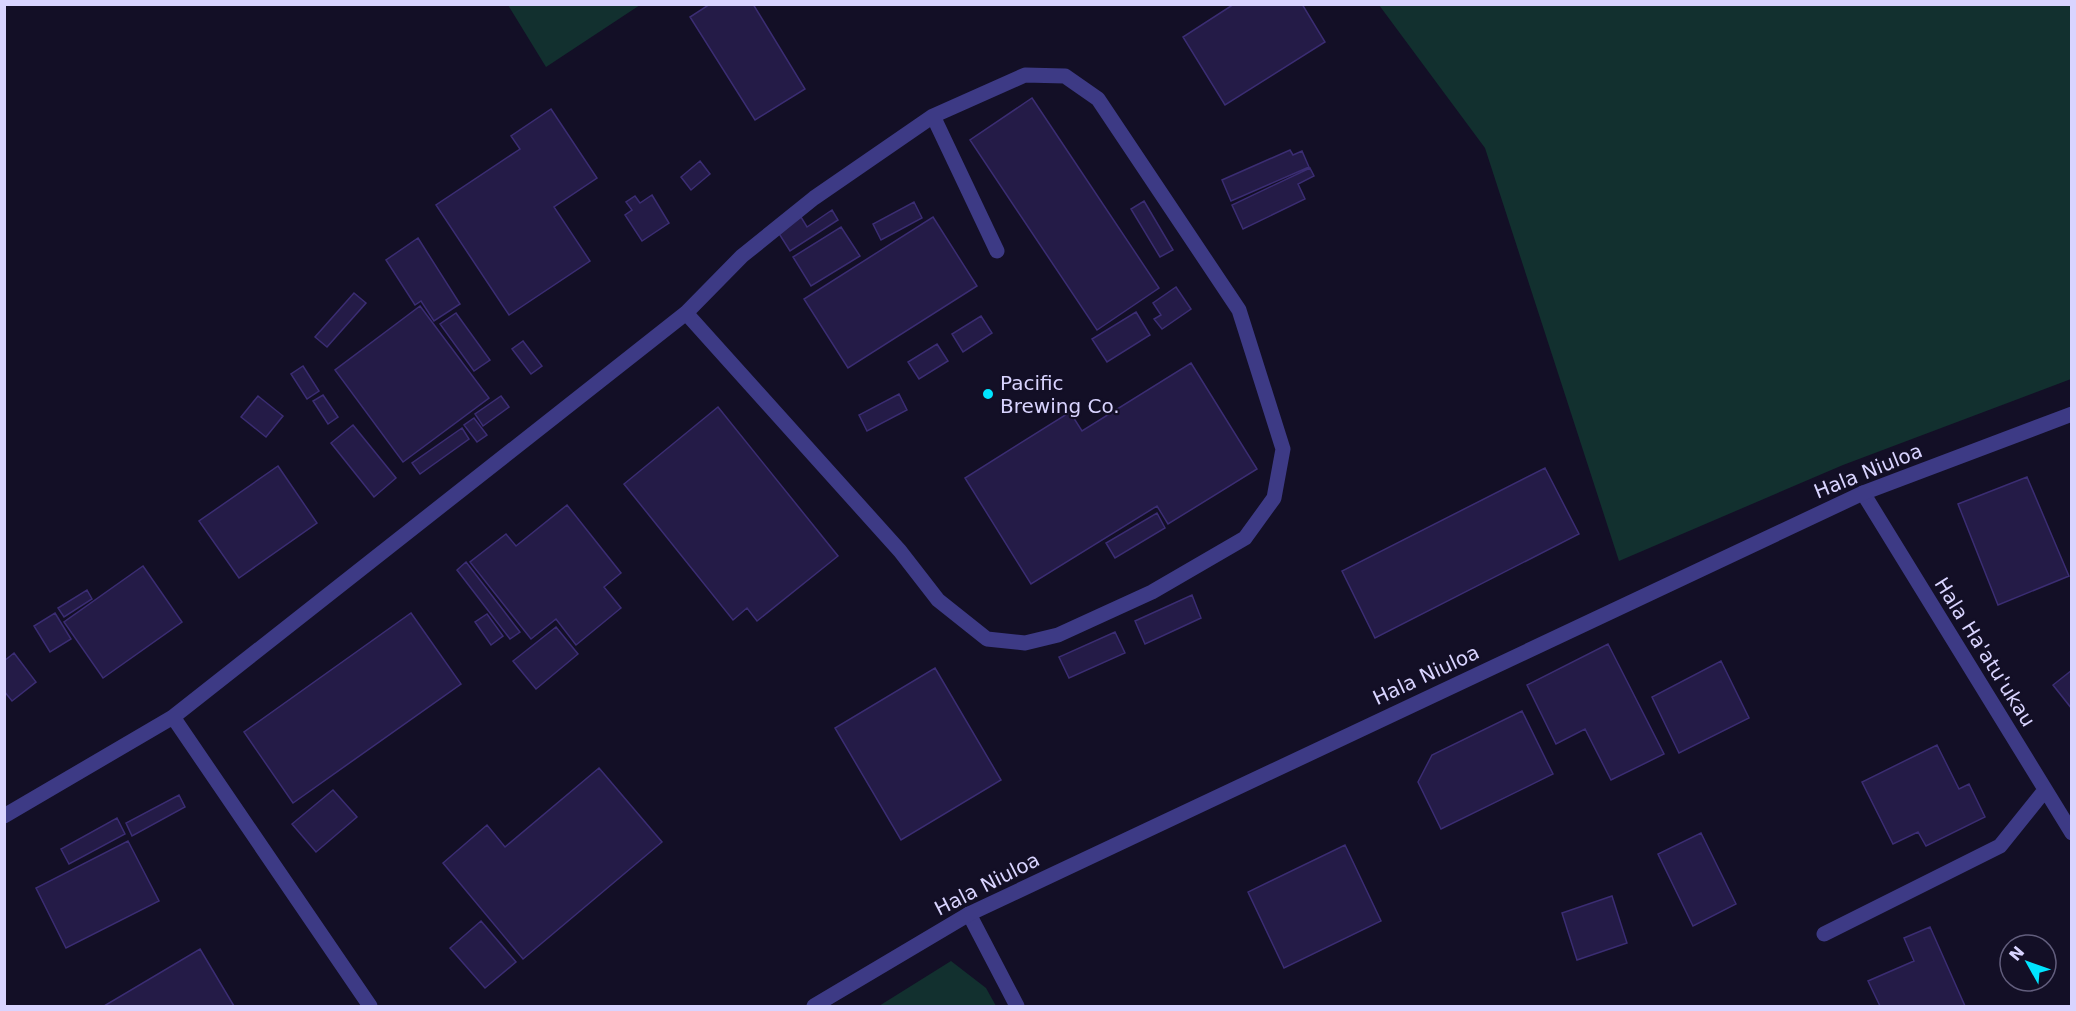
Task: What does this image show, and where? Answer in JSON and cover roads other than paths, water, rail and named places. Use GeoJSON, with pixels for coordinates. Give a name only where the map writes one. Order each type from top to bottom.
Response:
{"type":"FeatureCollection","features":[{"type":"Feature","properties":{"kind":"street"},"geometry":{"type":"LineString","coordinates":[[4,816],[173,717],[687,313],[742,256],[805,206],[933,116],[1025,75],[1065,76],[1098,99],[1239,310],[1283,448],[1274,498],[1245,538],[1152,592],[1058,635],[1024,643],[987,639],[938,600],[900,551],[687,313]]}},
{"type":"Feature","properties":{"kind":"street"},"geometry":{"type":"LineString","coordinates":[[933,116],[997,251]]}},
{"type":"Feature","properties":{"kind":"street","name":"Hala Niuloa"},"geometry":{"type":"LineString","coordinates":[[814,1006],[969,914],[1863,493],[2072,414]]}},
{"type":"Feature","properties":{"kind":"street","name":"Hala Ha'atu'ukau"},"geometry":{"type":"LineString","coordinates":[[1863,493],[2072,833]]}},
{"type":"Feature","properties":{"kind":"street"},"geometry":{"type":"LineString","coordinates":[[173,717],[370,1006]]}},
{"type":"Feature","properties":{"kind":"street"},"geometry":{"type":"LineString","coordinates":[[1824,934],[2000,846],[2045,790]]}},
{"type":"Feature","properties":{"kind":"street"},"geometry":{"type":"LineString","coordinates":[[969,914],[1017,1006]]}},
{"type":"Feature","properties":{"kind":"place","name":"Pacific Brewing Co."},"geometry":{"type":"Point","coordinates":[988,394]}}]}
